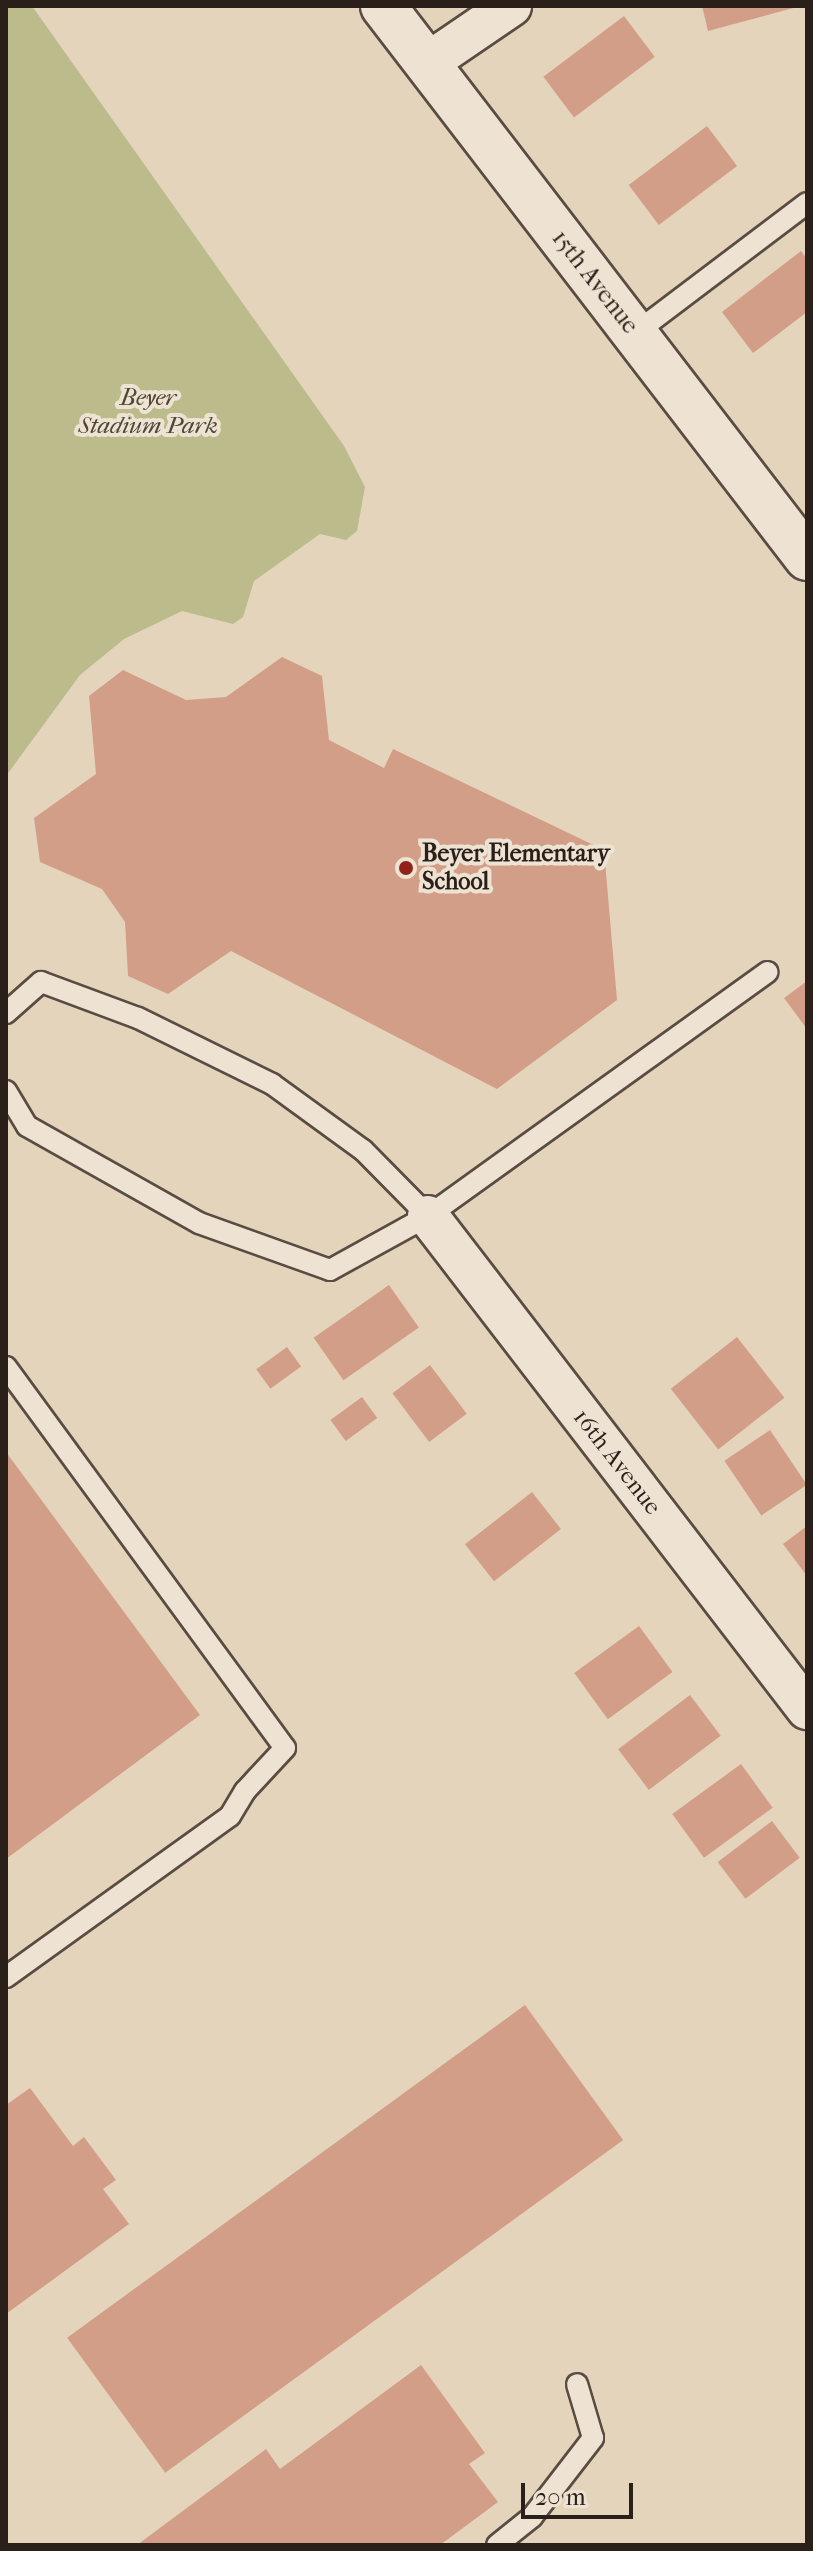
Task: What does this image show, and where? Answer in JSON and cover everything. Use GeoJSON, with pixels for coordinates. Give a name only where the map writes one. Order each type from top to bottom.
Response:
{"type":"FeatureCollection","features":[{"type":"Feature","properties":{"kind":"main road","name":"15th Avenue"},"geometry":{"type":"LineString","coordinates":[[383,6],[807,558]]}},
{"type":"Feature","properties":{"kind":"street"},"geometry":{"type":"LineString","coordinates":[[426,64],[511,6]]}},
{"type":"Feature","properties":{"kind":"street","name":"16th Avenue"},"geometry":{"type":"LineString","coordinates":[[428,1216],[807,1709]]}},
{"type":"Feature","properties":{"kind":"lane"},"geometry":{"type":"LineString","coordinates":[[634,334],[807,203]]}},
{"type":"Feature","properties":{"kind":"lane"},"geometry":{"type":"LineString","coordinates":[[6,1091],[27,1126],[199,1223],[330,1270],[428,1216],[767,972]]}},
{"type":"Feature","properties":{"kind":"lane"},"geometry":{"type":"LineString","coordinates":[[6,1013],[41,982],[138,1018],[272,1084],[363,1150],[428,1216]]}},
{"type":"Feature","properties":{"kind":"lane"},"geometry":{"type":"LineString","coordinates":[[6,1367],[285,1748],[230,1816],[6,1977]]}},
{"type":"Feature","properties":{"kind":"lane"},"geometry":{"type":"LineString","coordinates":[[497,2545],[532,2517],[593,2438],[577,2384]]}},
{"type":"Feature","properties":{"kind":"green space","name":"Beyer Stadium Park"},"geometry":{"type":"Polygon","coordinates":[[[6,6],[32,6],[344,446],[365,487],[357,531],[346,540],[320,534],[254,581],[243,617],[233,624],[182,611],[124,639],[80,675],[6,776],[6,6]]]}},
{"type":"Feature","properties":{"kind":"building"},"geometry":{"type":"Polygon","coordinates":[[[702,6],[796,6],[797,7],[708,31],[702,6]]]}},
{"type":"Feature","properties":{"kind":"building"},"geometry":{"type":"Polygon","coordinates":[[[624,16],[655,57],[574,118],[543,77],[624,16]]]}},
{"type":"Feature","properties":{"kind":"building"},"geometry":{"type":"Polygon","coordinates":[[[707,126],[737,166],[659,225],[629,185],[707,126]]]}},
{"type":"Feature","properties":{"kind":"building"},"geometry":{"type":"Polygon","coordinates":[[[801,251],[807,259],[807,312],[753,353],[722,312],[801,251]]]}},
{"type":"Feature","properties":{"kind":"building"},"geometry":{"type":"Polygon","coordinates":[[[282,657],[322,676],[329,740],[384,768],[393,749],[604,850],[617,1000],[497,1089],[231,951],[168,994],[128,976],[125,922],[102,889],[40,862],[34,818],[96,774],[89,696],[123,670],[186,700],[226,697],[282,657]]]}},
{"type":"Feature","properties":{"kind":"building"},"geometry":{"type":"Polygon","coordinates":[[[807,981],[807,1029],[784,998],[807,981]]]}},
{"type":"Feature","properties":{"kind":"building"},"geometry":{"type":"Polygon","coordinates":[[[389,1285],[419,1328],[343,1380],[314,1338],[389,1285]]]}},
{"type":"Feature","properties":{"kind":"building"},"geometry":{"type":"Polygon","coordinates":[[[737,1337],[784,1398],[718,1449],[671,1389],[737,1337]]]}},
{"type":"Feature","properties":{"kind":"building"},"geometry":{"type":"Polygon","coordinates":[[[287,1347],[301,1366],[270,1389],[256,1369],[287,1347]]]}},
{"type":"Feature","properties":{"kind":"building"},"geometry":{"type":"Polygon","coordinates":[[[430,1365],[467,1414],[429,1442],[392,1393],[430,1365]]]}},
{"type":"Feature","properties":{"kind":"building"},"geometry":{"type":"Polygon","coordinates":[[[362,1397],[377,1418],[346,1441],[330,1420],[362,1397]]]}},
{"type":"Feature","properties":{"kind":"building"},"geometry":{"type":"Polygon","coordinates":[[[770,1430],[807,1485],[761,1515],[724,1461],[770,1430]]]}},
{"type":"Feature","properties":{"kind":"building"},"geometry":{"type":"Polygon","coordinates":[[[6,1452],[200,1715],[6,1859],[6,1452]]]}},
{"type":"Feature","properties":{"kind":"building"},"geometry":{"type":"Polygon","coordinates":[[[532,1492],[561,1529],[494,1581],[465,1544],[532,1492]]]}},
{"type":"Feature","properties":{"kind":"building"},"geometry":{"type":"Polygon","coordinates":[[[807,1526],[807,1576],[783,1544],[807,1526]]]}},
{"type":"Feature","properties":{"kind":"building"},"geometry":{"type":"Polygon","coordinates":[[[639,1626],[673,1672],[608,1719],[574,1673],[639,1626]]]}},
{"type":"Feature","properties":{"kind":"building"},"geometry":{"type":"Polygon","coordinates":[[[690,1695],[721,1736],[649,1790],[618,1749],[690,1695]]]}},
{"type":"Feature","properties":{"kind":"building"},"geometry":{"type":"Polygon","coordinates":[[[741,1764],[773,1808],[704,1858],[672,1814],[741,1764]]]}},
{"type":"Feature","properties":{"kind":"building"},"geometry":{"type":"Polygon","coordinates":[[[772,1821],[800,1858],[745,1899],[718,1862],[772,1821]]]}},
{"type":"Feature","properties":{"kind":"building"},"geometry":{"type":"Polygon","coordinates":[[[525,2005],[623,2140],[165,2473],[67,2338],[525,2005]]]}},
{"type":"Feature","properties":{"kind":"building"},"geometry":{"type":"Polygon","coordinates":[[[30,2088],[73,2146],[84,2137],[116,2180],[103,2189],[129,2224],[6,2314],[6,2105],[30,2088]]]}},
{"type":"Feature","properties":{"kind":"building"},"geometry":{"type":"Polygon","coordinates":[[[421,2365],[485,2453],[469,2464],[498,2502],[440,2545],[137,2545],[266,2449],[280,2469],[421,2365]]]}},
{"type":"Feature","properties":{"kind":"place","name":"Beyer Elementary School"},"geometry":{"type":"Point","coordinates":[406,868]}}]}
